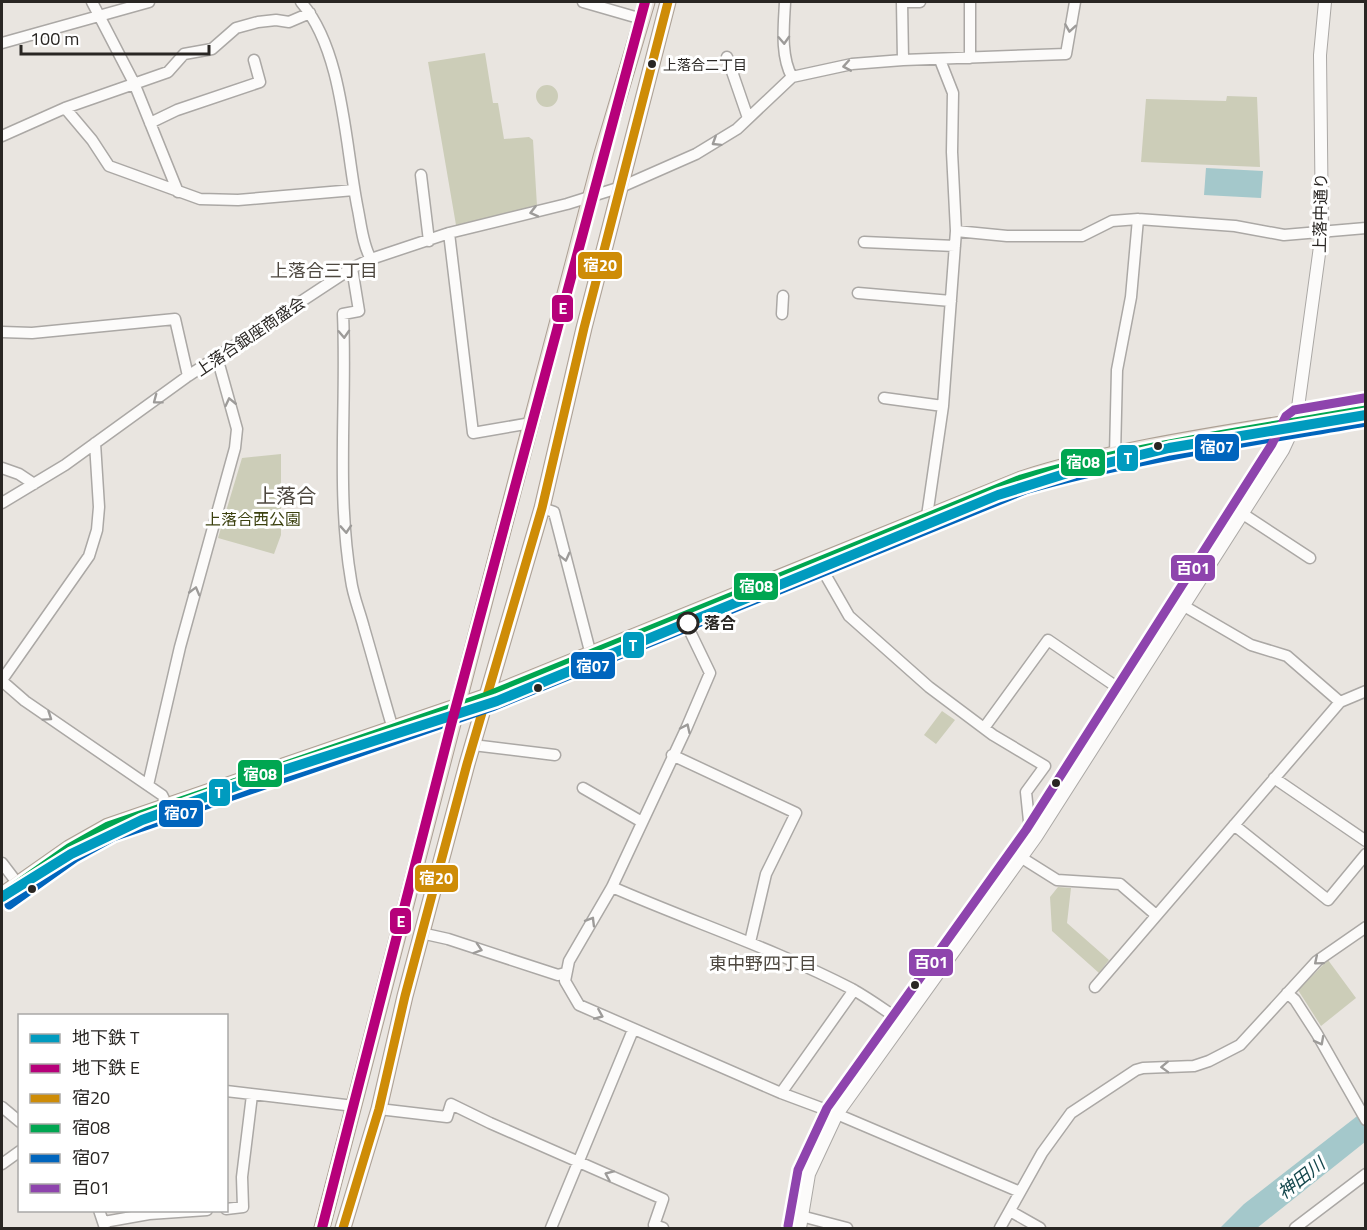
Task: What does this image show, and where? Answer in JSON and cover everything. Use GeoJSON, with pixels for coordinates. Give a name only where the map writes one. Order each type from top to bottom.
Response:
{"type":"FeatureCollection","features":[{"type":"Feature","properties":{"kind":"main road"},"geometry":{"type":"LineString","coordinates":[[322,1228],[531,423],[591,198],[647,2]]}},
{"type":"Feature","properties":{"kind":"main road"},"geometry":{"type":"LineString","coordinates":[[343,1228],[379,1109],[421,933],[542,508],[584,328],[668,2]]}},
{"type":"Feature","properties":{"kind":"main road"},"geometry":{"type":"LineString","coordinates":[[642,19],[662,26]]}},
{"type":"Feature","properties":{"kind":"main road"},"geometry":{"type":"LineString","coordinates":[[2,895],[85,837],[108,826],[487,696],[927,516],[1031,476],[1083,461],[1365,410]]}},
{"type":"Feature","properties":{"kind":"street"},"geometry":{"type":"LineString","coordinates":[[92,2],[134,83],[178,192]]}},
{"type":"Feature","properties":{"kind":"street"},"geometry":{"type":"LineString","coordinates":[[2,43],[99,14],[149,2]]}},
{"type":"Feature","properties":{"kind":"street"},"geometry":{"type":"LineString","coordinates":[[301,2],[320,31],[338,86],[354,190],[371,259]]}},
{"type":"Feature","properties":{"kind":"street"},"geometry":{"type":"LineString","coordinates":[[583,2],[642,19]]}},
{"type":"Feature","properties":{"kind":"street"},"geometry":{"type":"LineString","coordinates":[[785,2],[786,57],[788,70],[792,77],[852,64],[1066,54],[1075,2]]}},
{"type":"Feature","properties":{"kind":"street"},"geometry":{"type":"LineString","coordinates":[[903,60],[902,2],[920,2]]}},
{"type":"Feature","properties":{"kind":"street"},"geometry":{"type":"LineString","coordinates":[[970,2],[970,58]]}},
{"type":"Feature","properties":{"kind":"street","name":"上落中通り"},"geometry":{"type":"LineString","coordinates":[[800,1222],[809,1174],[837,1114],[1036,837],[1243,514],[1283,450],[1296,422],[1322,232],[1320,55],[1325,2]]}},
{"type":"Feature","properties":{"kind":"street"},"geometry":{"type":"LineString","coordinates":[[2,136],[65,108],[168,72],[184,54],[212,49],[236,28],[276,20],[290,22],[310,13]]}},
{"type":"Feature","properties":{"kind":"street"},"geometry":{"type":"LineString","coordinates":[[727,57],[748,118]]}},
{"type":"Feature","properties":{"kind":"street"},"geometry":{"type":"LineString","coordinates":[[150,123],[177,110],[260,82],[254,60]]}},
{"type":"Feature","properties":{"kind":"street"},"geometry":{"type":"LineString","coordinates":[[927,516],[943,406],[956,231],[952,152],[953,93],[940,60]]}},
{"type":"Feature","properties":{"kind":"street","name":"上落合銀座商盛会"},"geometry":{"type":"LineString","coordinates":[[2,503],[96,443],[188,376],[351,268],[449,233],[591,198],[621,187],[696,154],[737,129],[792,77]]}},
{"type":"Feature","properties":{"kind":"street"},"geometry":{"type":"LineString","coordinates":[[65,108],[92,140],[109,166],[200,199],[220,200],[354,190]]}},
{"type":"Feature","properties":{"kind":"street"},"geometry":{"type":"LineString","coordinates":[[421,175],[429,241]]}},
{"type":"Feature","properties":{"kind":"street"},"geometry":{"type":"LineString","coordinates":[[1114,455],[1117,370],[1131,297],[1138,219]]}},
{"type":"Feature","properties":{"kind":"street"},"geometry":{"type":"LineString","coordinates":[[956,231],[1007,236],[1082,236],[1112,221],[1138,219],[1234,226],[1284,235],[1365,228]]}},
{"type":"Feature","properties":{"kind":"street"},"geometry":{"type":"LineString","coordinates":[[449,233],[473,433],[531,423]]}},
{"type":"Feature","properties":{"kind":"street"},"geometry":{"type":"LineString","coordinates":[[864,242],[955,246]]}},
{"type":"Feature","properties":{"kind":"street"},"geometry":{"type":"LineString","coordinates":[[351,268],[359,311],[343,314],[345,360],[342,475],[347,541],[351,581],[393,729]]}},
{"type":"Feature","properties":{"kind":"street"},"geometry":{"type":"LineString","coordinates":[[858,293],[951,301]]}},
{"type":"Feature","properties":{"kind":"street"},"geometry":{"type":"LineString","coordinates":[[782,314],[783,296]]}},
{"type":"Feature","properties":{"kind":"street"},"geometry":{"type":"LineString","coordinates":[[2,332],[32,333],[175,320],[188,376]]}},
{"type":"Feature","properties":{"kind":"street"},"geometry":{"type":"LineString","coordinates":[[148,785],[180,647],[235,448],[237,429],[217,357]]}},
{"type":"Feature","properties":{"kind":"street"},"geometry":{"type":"LineString","coordinates":[[884,399],[943,406]]}},
{"type":"Feature","properties":{"kind":"street"},"geometry":{"type":"LineString","coordinates":[[96,443],[99,507],[97,530],[89,556],[2,680],[25,700],[162,795],[167,806]]}},
{"type":"Feature","properties":{"kind":"street"},"geometry":{"type":"LineString","coordinates":[[2,468],[34,484]]}},
{"type":"Feature","properties":{"kind":"street"},"geometry":{"type":"LineString","coordinates":[[542,508],[554,512],[591,655]]}},
{"type":"Feature","properties":{"kind":"street"},"geometry":{"type":"LineString","coordinates":[[1243,514],[1310,558]]}},
{"type":"Feature","properties":{"kind":"street"},"geometry":{"type":"LineString","coordinates":[[818,562],[849,616],[929,687],[984,728],[1045,766],[1026,792],[1030,831],[1036,837]]}},
{"type":"Feature","properties":{"kind":"street"},"geometry":{"type":"LineString","coordinates":[[1184,606],[1251,645],[1287,656],[1340,702]]}},
{"type":"Feature","properties":{"kind":"street"},"geometry":{"type":"LineString","coordinates":[[683,617],[710,673],[612,886],[569,961],[565,981],[579,1005],[781,1093],[837,1114],[1020,1192]]}},
{"type":"Feature","properties":{"kind":"street"},"geometry":{"type":"LineString","coordinates":[[984,728],[1048,640],[1126,694]]}},
{"type":"Feature","properties":{"kind":"street"},"geometry":{"type":"LineString","coordinates":[[1095,987],[1340,702],[1365,691]]}},
{"type":"Feature","properties":{"kind":"street"},"geometry":{"type":"LineString","coordinates":[[473,745],[555,755]]}},
{"type":"Feature","properties":{"kind":"street"},"geometry":{"type":"LineString","coordinates":[[672,755],[796,813],[766,874],[750,942]]}},
{"type":"Feature","properties":{"kind":"street"},"geometry":{"type":"LineString","coordinates":[[1274,778],[1365,841]]}},
{"type":"Feature","properties":{"kind":"street"},"geometry":{"type":"LineString","coordinates":[[583,788],[642,822]]}},
{"type":"Feature","properties":{"kind":"street"},"geometry":{"type":"LineString","coordinates":[[1234,825],[1328,900],[1365,854]]}},
{"type":"Feature","properties":{"kind":"street"},"geometry":{"type":"LineString","coordinates":[[1022,858],[1057,880],[1120,884],[1156,915]]}},
{"type":"Feature","properties":{"kind":"street"},"geometry":{"type":"LineString","coordinates":[[2,863],[18,884]]}},
{"type":"Feature","properties":{"kind":"street"},"geometry":{"type":"LineString","coordinates":[[612,886],[670,912],[750,942],[854,990],[903,1022]]}},
{"type":"Feature","properties":{"kind":"street"},"geometry":{"type":"LineString","coordinates":[[1000,1228],[1042,1153],[1071,1113],[1136,1070],[1194,1066],[1230,1050],[1246,1039],[1317,961],[1365,927]]}},
{"type":"Feature","properties":{"kind":"street"},"geometry":{"type":"LineString","coordinates":[[421,933],[448,939],[558,975],[565,973]]}},
{"type":"Feature","properties":{"kind":"street"},"geometry":{"type":"LineString","coordinates":[[781,1093],[854,990]]}},
{"type":"Feature","properties":{"kind":"street"},"geometry":{"type":"LineString","coordinates":[[1287,993],[1295,999],[1317,1034],[1364,1117]]}},
{"type":"Feature","properties":{"kind":"street"},"geometry":{"type":"LineString","coordinates":[[551,1228],[633,1030]]}},
{"type":"Feature","properties":{"kind":"street"},"geometry":{"type":"LineString","coordinates":[[228,1091],[354,1106]]}},
{"type":"Feature","properties":{"kind":"street"},"geometry":{"type":"LineString","coordinates":[[228,1209],[243,1208],[242,1177],[252,1095]]}},
{"type":"Feature","properties":{"kind":"street"},"geometry":{"type":"LineString","coordinates":[[379,1109],[447,1117],[451,1104],[663,1199],[654,1226],[663,1228]]}},
{"type":"Feature","properties":{"kind":"street"},"geometry":{"type":"LineString","coordinates":[[2,1107],[18,1120]]}},
{"type":"Feature","properties":{"kind":"street"},"geometry":{"type":"LineString","coordinates":[[2,1164],[18,1152]]}},
{"type":"Feature","properties":{"kind":"street"},"geometry":{"type":"LineString","coordinates":[[1301,1227],[1365,1174]]}},
{"type":"Feature","properties":{"kind":"street"},"geometry":{"type":"LineString","coordinates":[[1010,1211],[1040,1228]]}},
{"type":"Feature","properties":{"kind":"street"},"geometry":{"type":"LineString","coordinates":[[105,1225],[149,1215],[184,1212]]}},
{"type":"Feature","properties":{"kind":"street"},"geometry":{"type":"LineString","coordinates":[[800,1222],[847,1228]]}},
{"type":"Feature","properties":{"kind":"green space"},"geometry":{"type":"Polygon","coordinates":[[[485,53],[493,103],[498,103],[504,139],[529,137],[533,140],[537,206],[456,225],[428,62],[485,53]]]}},
{"type":"Feature","properties":{"kind":"green space"},"geometry":{"type":"Polygon","coordinates":[[[547,85],[555,88],[558,96],[555,104],[547,107],[539,104],[536,96],[539,88],[547,85]]]}},
{"type":"Feature","properties":{"kind":"green space"},"geometry":{"type":"Polygon","coordinates":[[[1227,96],[1257,97],[1260,167],[1141,162],[1146,99],[1226,101],[1227,96]]]}},
{"type":"Feature","properties":{"kind":"green space","name":"上落合西公園"},"geometry":{"type":"Polygon","coordinates":[[[281,454],[281,535],[274,554],[218,538],[242,458],[281,454]]]}},
{"type":"Feature","properties":{"kind":"green space"},"geometry":{"type":"Polygon","coordinates":[[[942,711],[955,720],[936,744],[924,735],[942,711]]]}},
{"type":"Feature","properties":{"kind":"green space"},"geometry":{"type":"Polygon","coordinates":[[[1058,887],[1071,888],[1067,923],[1109,960],[1099,973],[1052,931],[1050,897],[1058,887]]]}},
{"type":"Feature","properties":{"kind":"green space"},"geometry":{"type":"Polygon","coordinates":[[[1328,960],[1356,998],[1321,1026],[1298,990],[1328,960]]]}},
{"type":"Feature","properties":{"kind":"water"},"geometry":{"type":"Polygon","coordinates":[[[1206,168],[1263,171],[1261,198],[1204,195],[1206,168]]]}},
{"type":"Feature","properties":{"kind":"water","name":"神田川"},"geometry":{"type":"Polygon","coordinates":[[[1365,1110],[1365,1142],[1257,1228],[1220,1228],[1244,1204],[1365,1110]]]}},
{"type":"Feature","properties":{"kind":"metro line","name":"E"},"geometry":{"type":"LineString","coordinates":[[322,1228],[451,725],[645,2]]}},
{"type":"Feature","properties":{"kind":"metro line","name":"T"},"geometry":{"type":"LineString","coordinates":[[2,897],[71,854],[142,820],[253,780],[497,701],[998,495],[1074,471],[1169,448],[1366,415]]}},
{"type":"Feature","properties":{"kind":"transit line","name":"宿20"},"geometry":{"type":"LineString","coordinates":[[343,1228],[379,1109],[405,996],[467,764],[542,508],[584,328],[668,2]]}},
{"type":"Feature","properties":{"kind":"transit line","name":"百01"},"geometry":{"type":"LineString","coordinates":[[788,1226],[798,1170],[827,1108],[1026,830],[1272,444],[1286,416],[1294,410],[1364,398]]}},
{"type":"Feature","properties":{"kind":"transit line","name":"宿08"},"geometry":{"type":"LineString","coordinates":[[2,895],[69,848],[108,826],[487,696],[1021,479],[1149,448],[1366,410]]}},
{"type":"Feature","properties":{"kind":"transit line","name":"宿07"},"geometry":{"type":"LineString","coordinates":[[9,905],[75,858],[113,837],[492,707],[1025,490],[1152,460],[1366,422]]}},
{"type":"Feature","properties":{"kind":"place","name":"上落合二丁目"},"geometry":{"type":"Point","coordinates":[652,64]}},
{"type":"Feature","properties":{"kind":"place","name":"落合"},"geometry":{"type":"Point","coordinates":[688,623]}},
{"type":"Feature","properties":{"kind":"district","name":"上落合三丁目"},"geometry":{"type":"Point","coordinates":[324,270]}},
{"type":"Feature","properties":{"kind":"district","name":"上落合"},"geometry":{"type":"Point","coordinates":[286,495]}},
{"type":"Feature","properties":{"kind":"district","name":"東中野四丁目"},"geometry":{"type":"Point","coordinates":[763,963]}}]}
